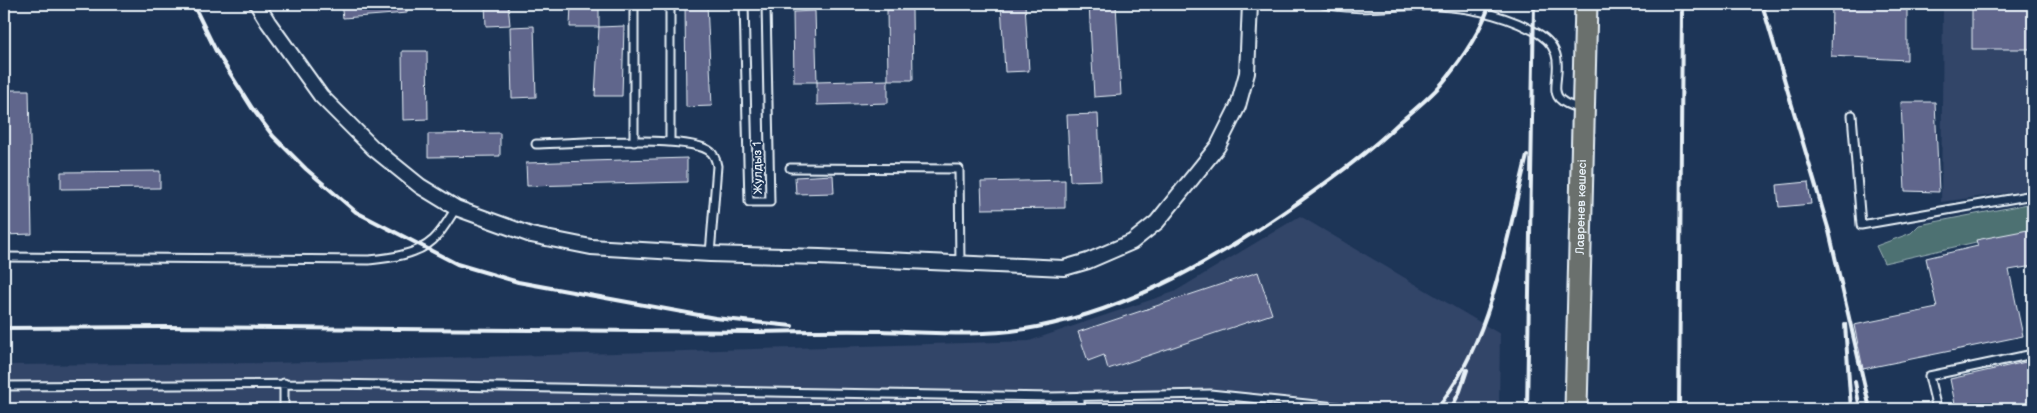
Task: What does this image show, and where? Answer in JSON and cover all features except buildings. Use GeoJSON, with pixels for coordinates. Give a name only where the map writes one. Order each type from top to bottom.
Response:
{"type":"FeatureCollection","features":[{"type":"Feature","properties":{"kind":"main road","name":"Лавренев көшесі"},"geometry":{"type":"LineString","coordinates":[[1576,409],[1586,4]]}},
{"type":"Feature","properties":{"kind":"street"},"geometry":{"type":"LineString","coordinates":[[257,4],[321,96],[373,148],[420,186],[456,208],[531,235],[591,247],[710,254],[1064,268],[1088,261],[1132,242],[1157,222],[1218,146],[1238,106],[1247,73],[1250,4]]}},
{"type":"Feature","properties":{"kind":"lane"},"geometry":{"type":"LineString","coordinates":[[634,4],[634,142]]}},
{"type":"Feature","properties":{"kind":"lane"},"geometry":{"type":"LineString","coordinates":[[670,4],[670,142]]}},
{"type":"Feature","properties":{"kind":"lane","name":"Жулдыз 1"},"geometry":{"type":"LineString","coordinates":[[744,4],[749,202],[770,202],[766,4]]}},
{"type":"Feature","properties":{"kind":"lane"},"geometry":{"type":"LineString","coordinates":[[1323,4],[1335,7],[1374,8],[1405,5],[1470,8],[1487,12],[1533,30],[1553,45],[1557,54],[1558,74],[1555,92],[1560,100],[1583,110]]}},
{"type":"Feature","properties":{"kind":"lane"},"geometry":{"type":"LineString","coordinates":[[1852,115],[1861,225],[2033,194]]}},
{"type":"Feature","properties":{"kind":"lane"},"geometry":{"type":"LineString","coordinates":[[536,144],[670,142],[697,145],[710,150],[715,157],[717,166],[710,254]]}},
{"type":"Feature","properties":{"kind":"lane"},"geometry":{"type":"LineString","coordinates":[[790,168],[959,169],[960,264]]}},
{"type":"Feature","properties":{"kind":"lane"},"geometry":{"type":"LineString","coordinates":[[4,257],[369,260],[392,258],[425,247],[434,239],[456,208]]}},
{"type":"Feature","properties":{"kind":"lane"},"geometry":{"type":"LineString","coordinates":[[1937,409],[1930,376],[2033,354]]}},
{"type":"Feature","properties":{"kind":"lane"},"geometry":{"type":"LineString","coordinates":[[284,384],[284,409]]}},
{"type":"Feature","properties":{"kind":"lane"},"geometry":{"type":"LineString","coordinates":[[4,386],[284,384],[1080,396],[1210,394],[1355,409]]}},
{"type":"Feature","properties":{"kind":"lane"},"geometry":{"type":"LineString","coordinates":[[1080,396],[1080,409]]}},
{"type":"Feature","properties":{"kind":"shaded area"},"geometry":{"type":"Polygon","coordinates":[[[1943,4],[2033,4],[2033,177],[2028,190],[1941,202],[1943,4]]]}},
{"type":"Feature","properties":{"kind":"shaded area"},"geometry":{"type":"Polygon","coordinates":[[[1300,216],[1500,334],[1499,409],[4,409],[4,365],[272,363],[1029,341],[1174,292],[1300,216]]]}},
{"type":"Feature","properties":{"kind":"green space"},"geometry":{"type":"Polygon","coordinates":[[[2033,203],[2033,229],[1884,263],[1876,246],[1911,233],[1919,225],[2033,203]]]}},
{"type":"Feature","properties":{"kind":"railway"},"geometry":{"type":"LineString","coordinates":[[193,4],[216,51],[252,108],[273,136],[306,169],[356,212],[457,264],[518,282],[715,318],[792,326]]}},
{"type":"Feature","properties":{"kind":"railway"},"geometry":{"type":"LineString","coordinates":[[4,328],[163,327],[753,332],[882,331],[959,334],[1037,327],[1107,308],[1141,294],[1206,261],[1299,202],[1364,154],[1439,87],[1464,54],[1481,25],[1490,4]]}},
{"type":"Feature","properties":{"kind":"railway"},"geometry":{"type":"LineString","coordinates":[[1527,409],[1534,4]]}},
{"type":"Feature","properties":{"kind":"railway"},"geometry":{"type":"LineString","coordinates":[[1679,409],[1682,4]]}},
{"type":"Feature","properties":{"kind":"railway"},"geometry":{"type":"LineString","coordinates":[[1762,4],[1829,231],[1870,409]]}},
{"type":"Feature","properties":{"kind":"railway"},"geometry":{"type":"LineString","coordinates":[[1436,409],[1455,383],[1471,353],[1484,322],[1504,255],[1527,156]]}},
{"type":"Feature","properties":{"kind":"railway"},"geometry":{"type":"LineString","coordinates":[[1845,324],[1851,409]]}},
{"type":"Feature","properties":{"kind":"railway"},"geometry":{"type":"LineString","coordinates":[[1451,409],[1467,370]]}},
{"type":"Feature","properties":{"kind":"railway"},"geometry":{"type":"LineString","coordinates":[[1855,382],[1860,409]]}}]}
